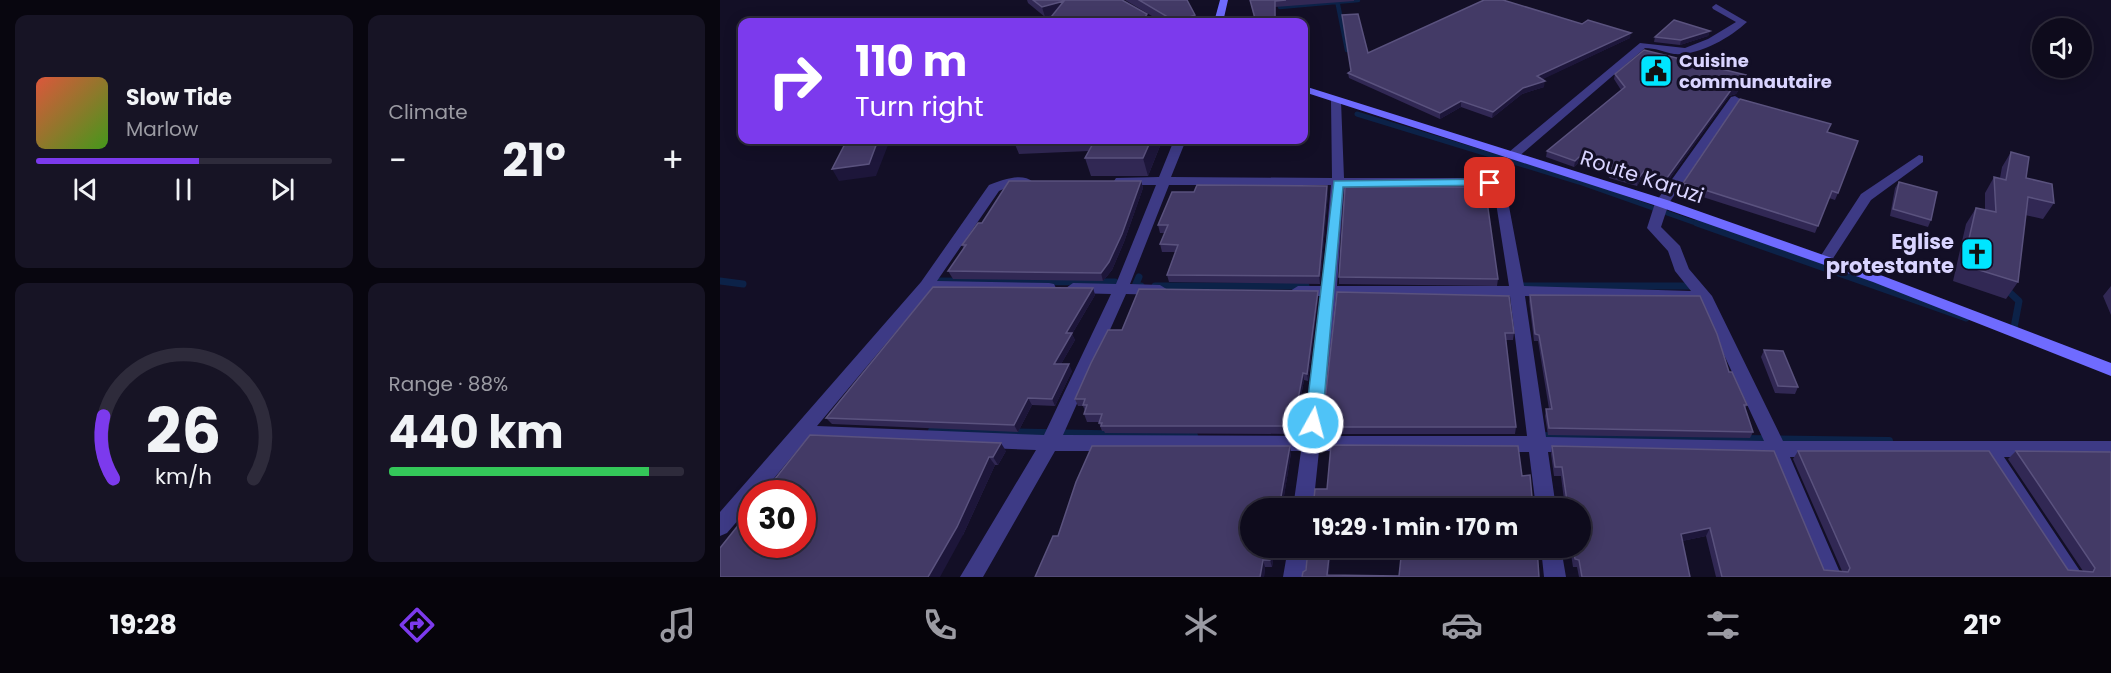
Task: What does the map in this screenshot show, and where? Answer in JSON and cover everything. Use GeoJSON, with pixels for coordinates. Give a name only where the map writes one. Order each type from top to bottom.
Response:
{"type":"FeatureCollection","features":[{"type":"Feature","properties":{"kind":"street"},"geometry":{"type":"LineString","coordinates":[[1115,0],[1145,18]]}},
{"type":"Feature","properties":{"kind":"street"},"geometry":{"type":"LineString","coordinates":[[1219,18],[1224,0]]}},
{"type":"Feature","properties":{"kind":"street"},"geometry":{"type":"LineString","coordinates":[[1513,154],[1643,45],[1653,44],[1675,51],[1693,49],[1742,22],[1716,7]]}},
{"type":"Feature","properties":{"kind":"street","name":"Route Karuzi"},"geometry":{"type":"LineString","coordinates":[[1308,90],[1513,154],[1825,260],[2110,370]]}},
{"type":"Feature","properties":{"kind":"street"},"geometry":{"type":"LineString","coordinates":[[1735,99],[1662,204],[1654,228],[1676,249],[1683,271],[1704,296],[1777,449],[1832,577]]}},
{"type":"Feature","properties":{"kind":"street"},"geometry":{"type":"LineString","coordinates":[[1304,498],[1329,292],[1338,183],[1336,101]]}},
{"type":"Feature","properties":{"kind":"street"},"geometry":{"type":"LineString","coordinates":[[971,577],[1050,443],[1121,289],[1178,144]]}},
{"type":"Feature","properties":{"kind":"street"},"geometry":{"type":"LineString","coordinates":[[1825,260],[1866,197],[1919,159]]}},
{"type":"Feature","properties":{"kind":"street"},"geometry":{"type":"LineString","coordinates":[[1109,181],[1490,183],[1497,185],[1500,188],[1517,291],[1545,498]]}},
{"type":"Feature","properties":{"kind":"street"},"geometry":{"type":"LineString","coordinates":[[720,527],[926,286],[994,188],[1008,182],[1042,182]]}},
{"type":"Feature","properties":{"kind":"street"},"geometry":{"type":"LineString","coordinates":[[926,286],[1179,290]]}},
{"type":"Feature","properties":{"kind":"street"},"geometry":{"type":"LineString","coordinates":[[1282,291],[1517,291],[1704,296]]}},
{"type":"Feature","properties":{"kind":"street"},"geometry":{"type":"LineString","coordinates":[[798,433],[1050,443],[1538,444],[1777,449],[2111,449]]}},
{"type":"Feature","properties":{"kind":"street"},"geometry":{"type":"LineString","coordinates":[[1989,450],[2073,577]]}},
{"type":"Feature","properties":{"kind":"street"},"geometry":{"type":"LineString","coordinates":[[1294,577],[1297,558]]}},
{"type":"Feature","properties":{"kind":"street"},"geometry":{"type":"LineString","coordinates":[[1552,558],[1555,577]]}},
{"type":"Feature","properties":{"kind":"building"},"geometry":{"type":"Polygon","coordinates":[[[1033,0],[1122,0],[1147,14],[1144,18],[1050,18],[1064,1],[1042,7],[1033,0]]]}},
{"type":"Feature","properties":{"kind":"building"},"geometry":{"type":"Polygon","coordinates":[[[1139,0],[1187,0],[1195,15],[1187,18],[1169,18],[1139,0]]]}},
{"type":"Feature","properties":{"kind":"building"},"geometry":{"type":"Polygon","coordinates":[[[1250,0],[1286,0],[1275,1],[1275,18],[1255,18],[1250,0]]]}},
{"type":"Feature","properties":{"kind":"building"},"geometry":{"type":"Polygon","coordinates":[[[1484,0],[1503,0],[1582,24],[1588,20],[1631,33],[1537,76],[1545,81],[1523,88],[1493,112],[1461,101],[1440,113],[1348,73],[1351,71],[1342,15],[1358,14],[1368,53],[1484,0]]]}},
{"type":"Feature","properties":{"kind":"building"},"geometry":{"type":"Polygon","coordinates":[[[1674,20],[1710,31],[1681,40],[1655,37],[1674,20]]]}},
{"type":"Feature","properties":{"kind":"building"},"geometry":{"type":"Polygon","coordinates":[[[1644,50],[1746,75],[1738,88],[1731,90],[1667,178],[1644,171],[1638,179],[1610,171],[1613,168],[1579,157],[1575,161],[1547,151],[1625,87],[1615,74],[1644,50]]]}},
{"type":"Feature","properties":{"kind":"building"},"geometry":{"type":"Polygon","coordinates":[[[1740,99],[1831,124],[1827,132],[1858,141],[1838,193],[1832,191],[1818,226],[1683,183],[1740,99]]]}},
{"type":"Feature","properties":{"kind":"building"},"geometry":{"type":"Polygon","coordinates":[[[845,144],[876,144],[869,164],[832,169],[845,144]]]}},
{"type":"Feature","properties":{"kind":"building"},"geometry":{"type":"Polygon","coordinates":[[[1093,144],[1149,144],[1143,158],[1085,158],[1093,144]]]}},
{"type":"Feature","properties":{"kind":"building"},"geometry":{"type":"Polygon","coordinates":[[[2011,152],[2029,157],[2026,178],[2052,184],[2054,203],[2028,197],[2018,282],[1963,265],[1976,208],[1996,212],[1994,177],[2006,180],[2011,152]]]}},
{"type":"Feature","properties":{"kind":"building"},"geometry":{"type":"Polygon","coordinates":[[[1009,181],[1141,181],[1122,234],[1109,262],[1101,273],[948,271],[966,245],[962,245],[978,223],[982,223],[1009,181]]]}},
{"type":"Feature","properties":{"kind":"building"},"geometry":{"type":"Polygon","coordinates":[[[1899,182],[1937,192],[1931,220],[1893,209],[1899,182]]]}},
{"type":"Feature","properties":{"kind":"building"},"geometry":{"type":"Polygon","coordinates":[[[1197,185],[1327,186],[1319,276],[1167,275],[1178,245],[1160,244],[1168,225],[1158,225],[1172,192],[1194,192],[1197,185]]]}},
{"type":"Feature","properties":{"kind":"building"},"geometry":{"type":"Polygon","coordinates":[[[1345,187],[1485,187],[1498,279],[1339,277],[1345,187]]]}},
{"type":"Feature","properties":{"kind":"building"},"geometry":{"type":"Polygon","coordinates":[[[933,287],[1093,288],[1066,333],[1072,333],[1054,364],[1069,364],[1052,399],[1028,398],[1014,425],[826,418],[933,287]]]}},
{"type":"Feature","properties":{"kind":"building"},"geometry":{"type":"Polygon","coordinates":[[[1139,289],[1318,291],[1307,374],[1303,373],[1293,426],[1101,426],[1102,423],[1099,423],[1102,414],[1084,414],[1087,405],[1083,405],[1085,399],[1075,399],[1108,330],[1122,330],[1139,289]]]}},
{"type":"Feature","properties":{"kind":"building"},"geometry":{"type":"Polygon","coordinates":[[[1337,292],[1509,296],[1514,333],[1505,333],[1516,427],[1334,427],[1334,419],[1323,419],[1337,292]]]}},
{"type":"Feature","properties":{"kind":"building"},"geometry":{"type":"Polygon","coordinates":[[[1530,295],[1700,296],[1717,334],[1729,372],[1732,372],[1747,405],[1744,405],[1753,432],[1549,428],[1546,409],[1552,409],[1539,335],[1535,334],[1530,295]]]}},
{"type":"Feature","properties":{"kind":"building"},"geometry":{"type":"Polygon","coordinates":[[[1764,350],[1783,351],[1798,387],[1778,386],[1764,350]]]}},
{"type":"Feature","properties":{"kind":"building"},"geometry":{"type":"Polygon","coordinates":[[[810,435],[1001,443],[993,457],[989,457],[957,527],[928,577],[720,577],[720,548],[738,526],[738,558],[816,558],[816,480],[774,480],[810,435]]]}},
{"type":"Feature","properties":{"kind":"building"},"geometry":{"type":"Polygon","coordinates":[[[1331,445],[1518,446],[1522,476],[1530,475],[1532,498],[1314,498],[1315,489],[1327,489],[1331,445]]]}},
{"type":"Feature","properties":{"kind":"building"},"geometry":{"type":"Polygon","coordinates":[[[1092,446],[1290,446],[1281,498],[1240,498],[1240,558],[1270,558],[1270,560],[1263,560],[1260,577],[1035,577],[1053,536],[1058,536],[1076,482],[1092,446]]]}},
{"type":"Feature","properties":{"kind":"building"},"geometry":{"type":"Polygon","coordinates":[[[1552,446],[1774,451],[1824,570],[1848,572],[1850,568],[1798,451],[1989,451],[2068,570],[2093,572],[2095,568],[2016,451],[2111,452],[2111,577],[1722,577],[1710,528],[1681,534],[1690,577],[1582,577],[1579,560],[1575,558],[1591,558],[1591,498],[1567,498],[1562,467],[1555,467],[1552,446]]]}},
{"type":"Feature","properties":{"kind":"building"},"geometry":{"type":"Polygon","coordinates":[[[1307,558],[1329,558],[1327,575],[1399,576],[1401,558],[1538,558],[1539,577],[1302,577],[1306,570],[1307,558]]]}},
{"type":"Feature","properties":{"kind":"waterway"},"geometry":{"type":"LineString","coordinates":[[1337,2],[1358,0]]}},
{"type":"Feature","properties":{"kind":"waterway"},"geometry":{"type":"LineString","coordinates":[[1280,7],[1337,2]]}},
{"type":"Feature","properties":{"kind":"waterway"},"geometry":{"type":"LineString","coordinates":[[1337,2],[1347,50]]}},
{"type":"Feature","properties":{"kind":"waterway"},"geometry":{"type":"LineString","coordinates":[[1357,114],[1579,182],[1701,225]]}},
{"type":"Feature","properties":{"kind":"waterway"},"geometry":{"type":"LineString","coordinates":[[1697,223],[1966,318]]}},
{"type":"Feature","properties":{"kind":"waterway"},"geometry":{"type":"LineString","coordinates":[[1139,277],[1135,286],[1141,286]]}},
{"type":"Feature","properties":{"kind":"waterway"},"geometry":{"type":"LineString","coordinates":[[720,281],[743,284]]}},
{"type":"Feature","properties":{"kind":"waterway"},"geometry":{"type":"LineString","coordinates":[[937,281],[1115,282]]}},
{"type":"Feature","properties":{"kind":"waterway"},"geometry":{"type":"LineString","coordinates":[[1155,286],[1306,286]]}},
{"type":"Feature","properties":{"kind":"waterway"},"geometry":{"type":"LineString","coordinates":[[1518,286],[1690,286]]}},
{"type":"Feature","properties":{"kind":"waterway"},"geometry":{"type":"LineString","coordinates":[[2008,287],[2007,290],[2019,301],[2013,333]]}},
{"type":"Feature","properties":{"kind":"waterway"},"geometry":{"type":"LineString","coordinates":[[932,431],[1194,436]]}},
{"type":"Feature","properties":{"kind":"waterway"},"geometry":{"type":"LineString","coordinates":[[1538,436],[1889,441]]}},
{"type":"Feature","properties":{"kind":"place","name":"Cuisine communautaire"},"geometry":{"type":"Point","coordinates":[1656,71]}},
{"type":"Feature","properties":{"kind":"place","name":"Eglise protestante"},"geometry":{"type":"Point","coordinates":[1977,254]}},
{"type":"Feature","properties":{"kind":"route"},"geometry":{"type":"LineString","coordinates":[[1313,423],[1329,292],[1338,183],[1490,183]]}}]}
